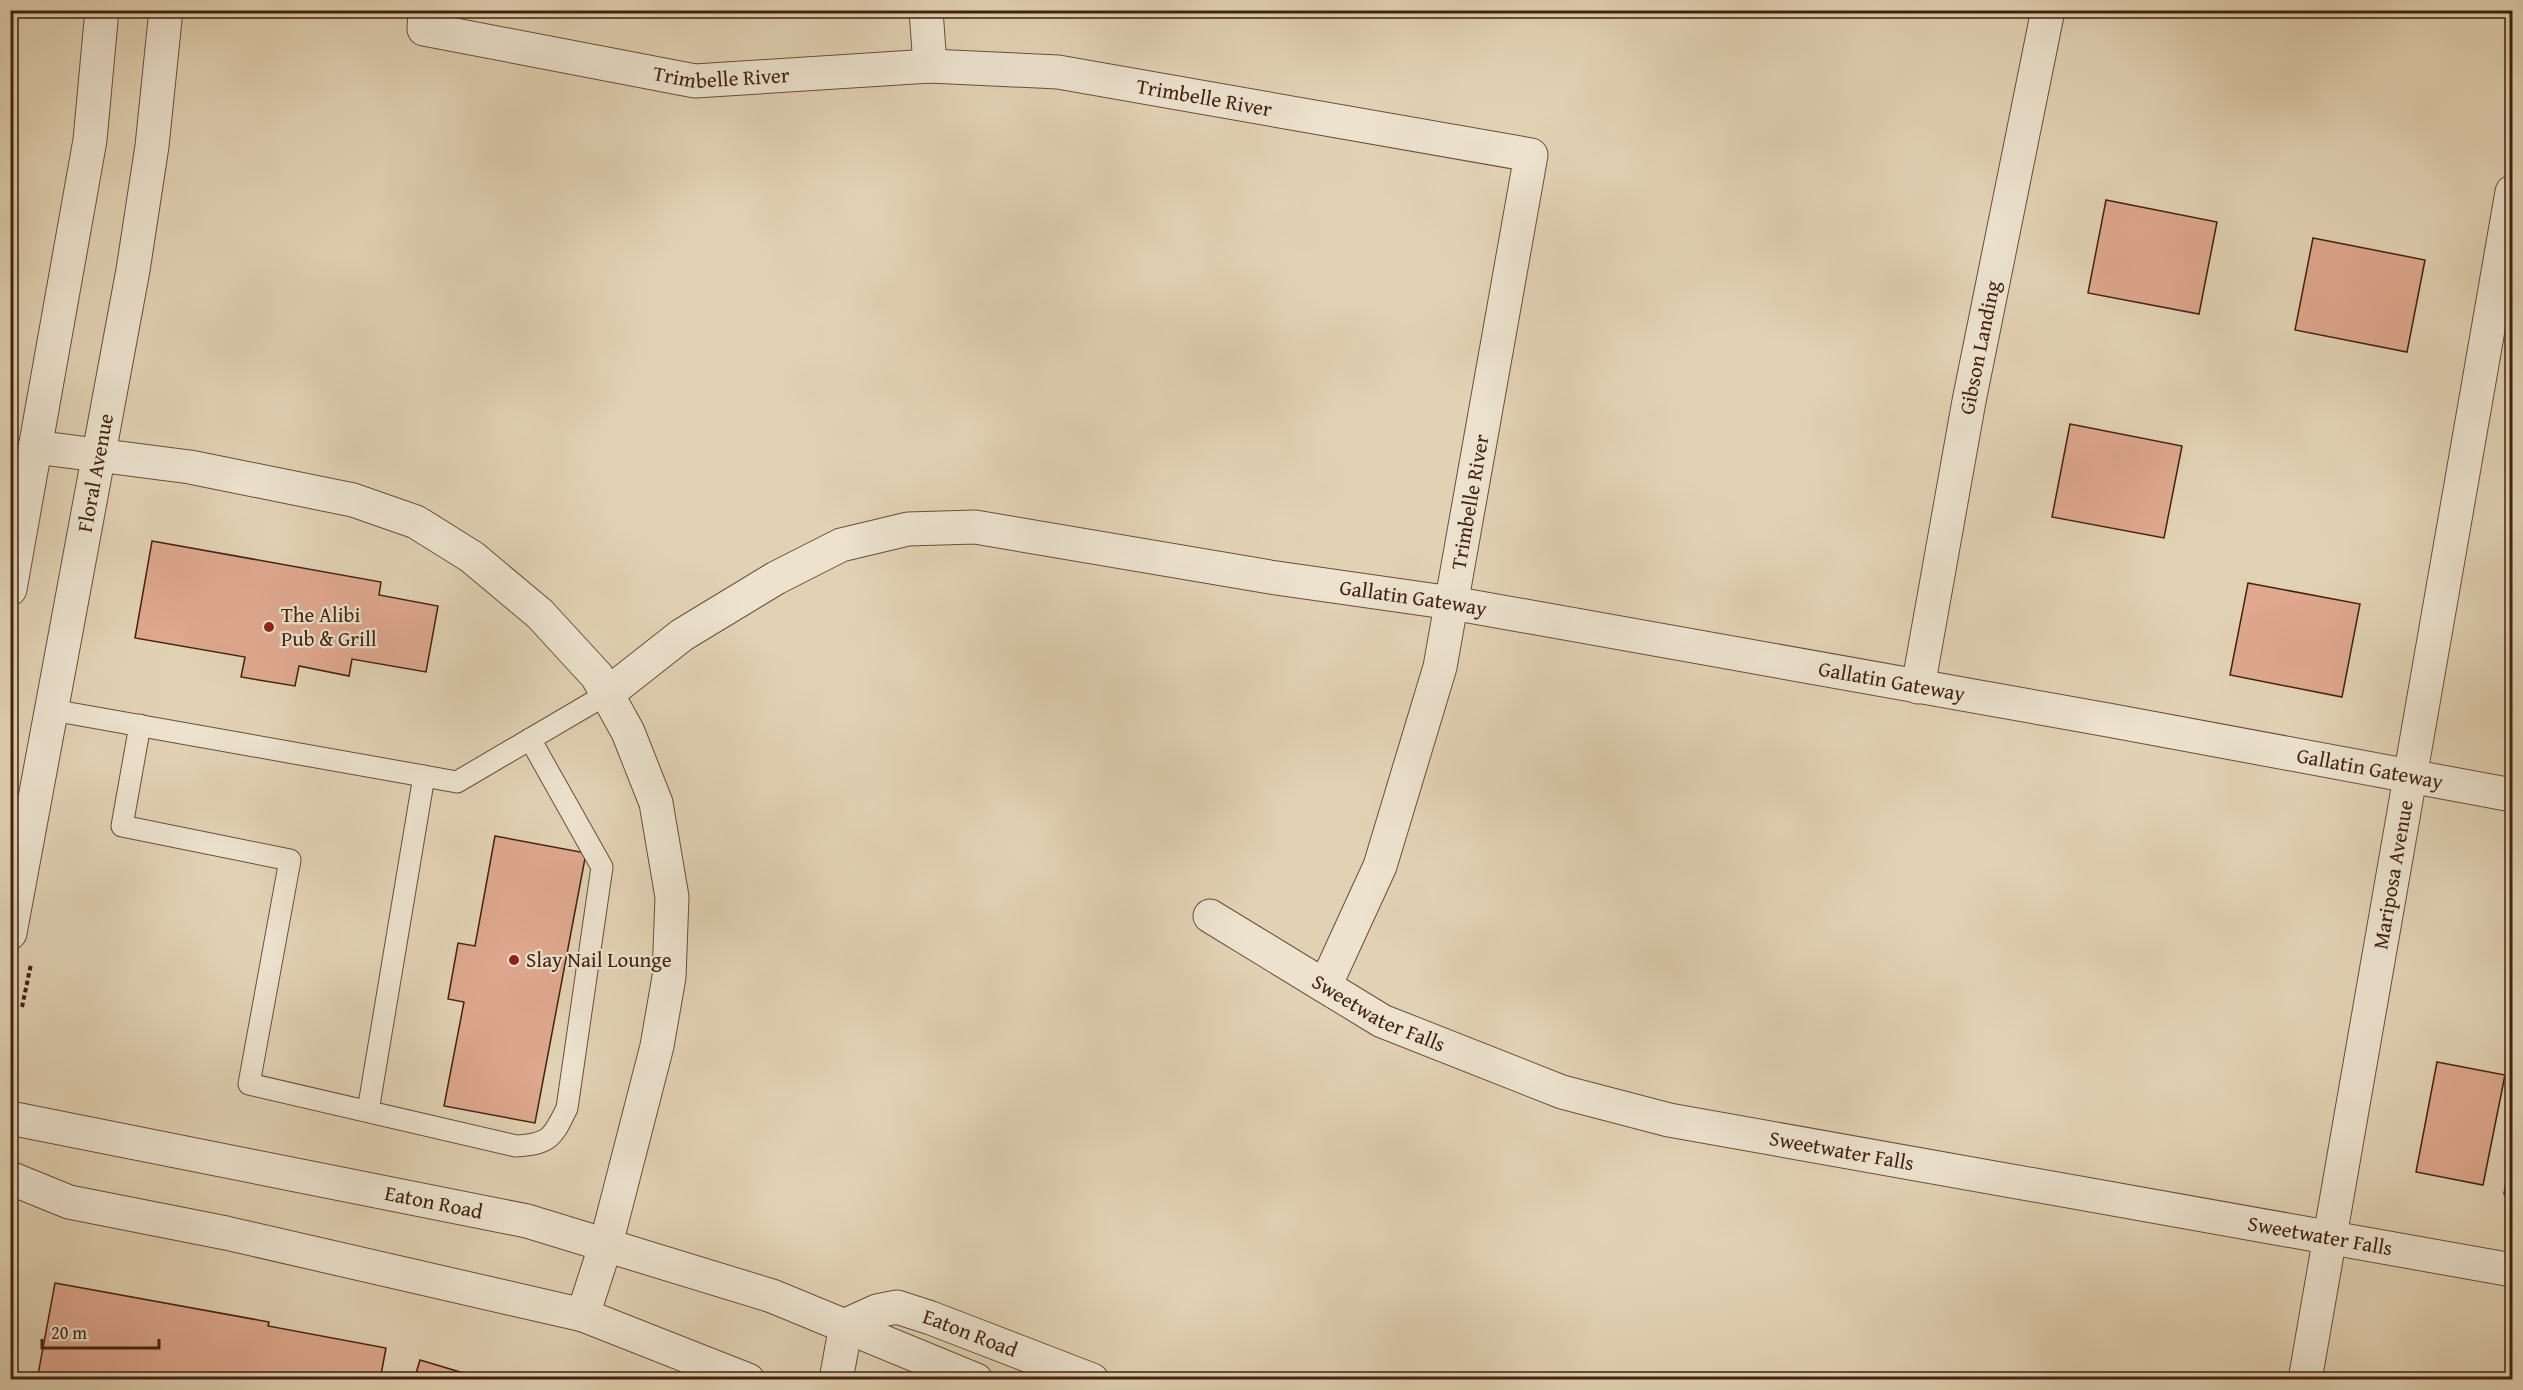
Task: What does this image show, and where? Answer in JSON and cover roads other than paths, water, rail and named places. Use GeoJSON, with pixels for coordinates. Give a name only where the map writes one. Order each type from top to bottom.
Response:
{"type":"FeatureCollection","features":[{"type":"Feature","properties":{"kind":"street"},"geometry":{"type":"LineString","coordinates":[[10,589],[90,141],[102,10]]}},
{"type":"Feature","properties":{"kind":"street","name":"Floral Avenue"},"geometry":{"type":"LineString","coordinates":[[10,933],[99,455],[152,146],[166,10]]}},
{"type":"Feature","properties":{"kind":"street"},"geometry":{"type":"LineString","coordinates":[[926,10],[930,66]]}},
{"type":"Feature","properties":{"kind":"street","name":"Gibson Landing"},"geometry":{"type":"LineString","coordinates":[[1918,687],[1969,401],[2048,10]]}},
{"type":"Feature","properties":{"kind":"street","name":"Trimbelle River"},"geometry":{"type":"LineString","coordinates":[[425,20],[695,81],[930,66],[1058,72],[1531,155],[1452,603]]}},
{"type":"Feature","properties":{"kind":"street","name":"Mariposa Avenue"},"geometry":{"type":"LineString","coordinates":[[2305,1380],[2328,1237],[2411,776],[2512,192]]}},
{"type":"Feature","properties":{"kind":"street"},"geometry":{"type":"LineString","coordinates":[[35,447],[190,466],[353,500],[416,522],[472,557],[540,614],[597,676],[628,732],[656,803],[672,897],[669,976],[657,1046],[606,1244],[583,1315]]}},
{"type":"Feature","properties":{"kind":"street","name":"Gallatin Gateway"},"geometry":{"type":"LineString","coordinates":[[607,694],[682,635],[776,578],[841,545],[908,529],[975,527],[1270,577],[1452,603],[2512,795]]}},
{"type":"Feature","properties":{"kind":"street"},"geometry":{"type":"LineString","coordinates":[[1325,986],[1380,866],[1440,667],[1452,603]]}},
{"type":"Feature","properties":{"kind":"street","name":"Sweetwater Falls"},"geometry":{"type":"LineString","coordinates":[[1210,916],[1382,1021],[1563,1092],[1669,1120],[2512,1270]]}},
{"type":"Feature","properties":{"kind":"street","name":"Eaton Road"},"geometry":{"type":"LineString","coordinates":[[10,1118],[527,1221],[772,1296],[976,1380]]}},
{"type":"Feature","properties":{"kind":"street"},"geometry":{"type":"LineString","coordinates":[[10,1178],[69,1202],[226,1233],[583,1315],[748,1380]]}},
{"type":"Feature","properties":{"kind":"street","name":"Eaton Road"},"geometry":{"type":"LineString","coordinates":[[846,1325],[877,1311],[897,1307],[1092,1380]]}},
{"type":"Feature","properties":{"kind":"street"},"geometry":{"type":"LineString","coordinates":[[836,1380],[846,1325]]}},
{"type":"Feature","properties":{"kind":"lane"},"geometry":{"type":"LineString","coordinates":[[52,710],[457,782],[607,694]]}},
{"type":"Feature","properties":{"kind":"lane"},"geometry":{"type":"LineString","coordinates":[[140,725],[122,825],[290,860],[249,1084],[516,1146],[537,1145],[555,1133],[567,1108],[602,867],[530,739]]}},
{"type":"Feature","properties":{"kind":"lane"},"geometry":{"type":"LineString","coordinates":[[368,1111],[424,777]]}},
{"type":"Feature","properties":{"kind":"place","name":"The Alibi Pub & Grill"},"geometry":{"type":"Point","coordinates":[269,627]}},
{"type":"Feature","properties":{"kind":"place","name":"Slay Nail Lounge"},"geometry":{"type":"Point","coordinates":[514,960]}}]}
